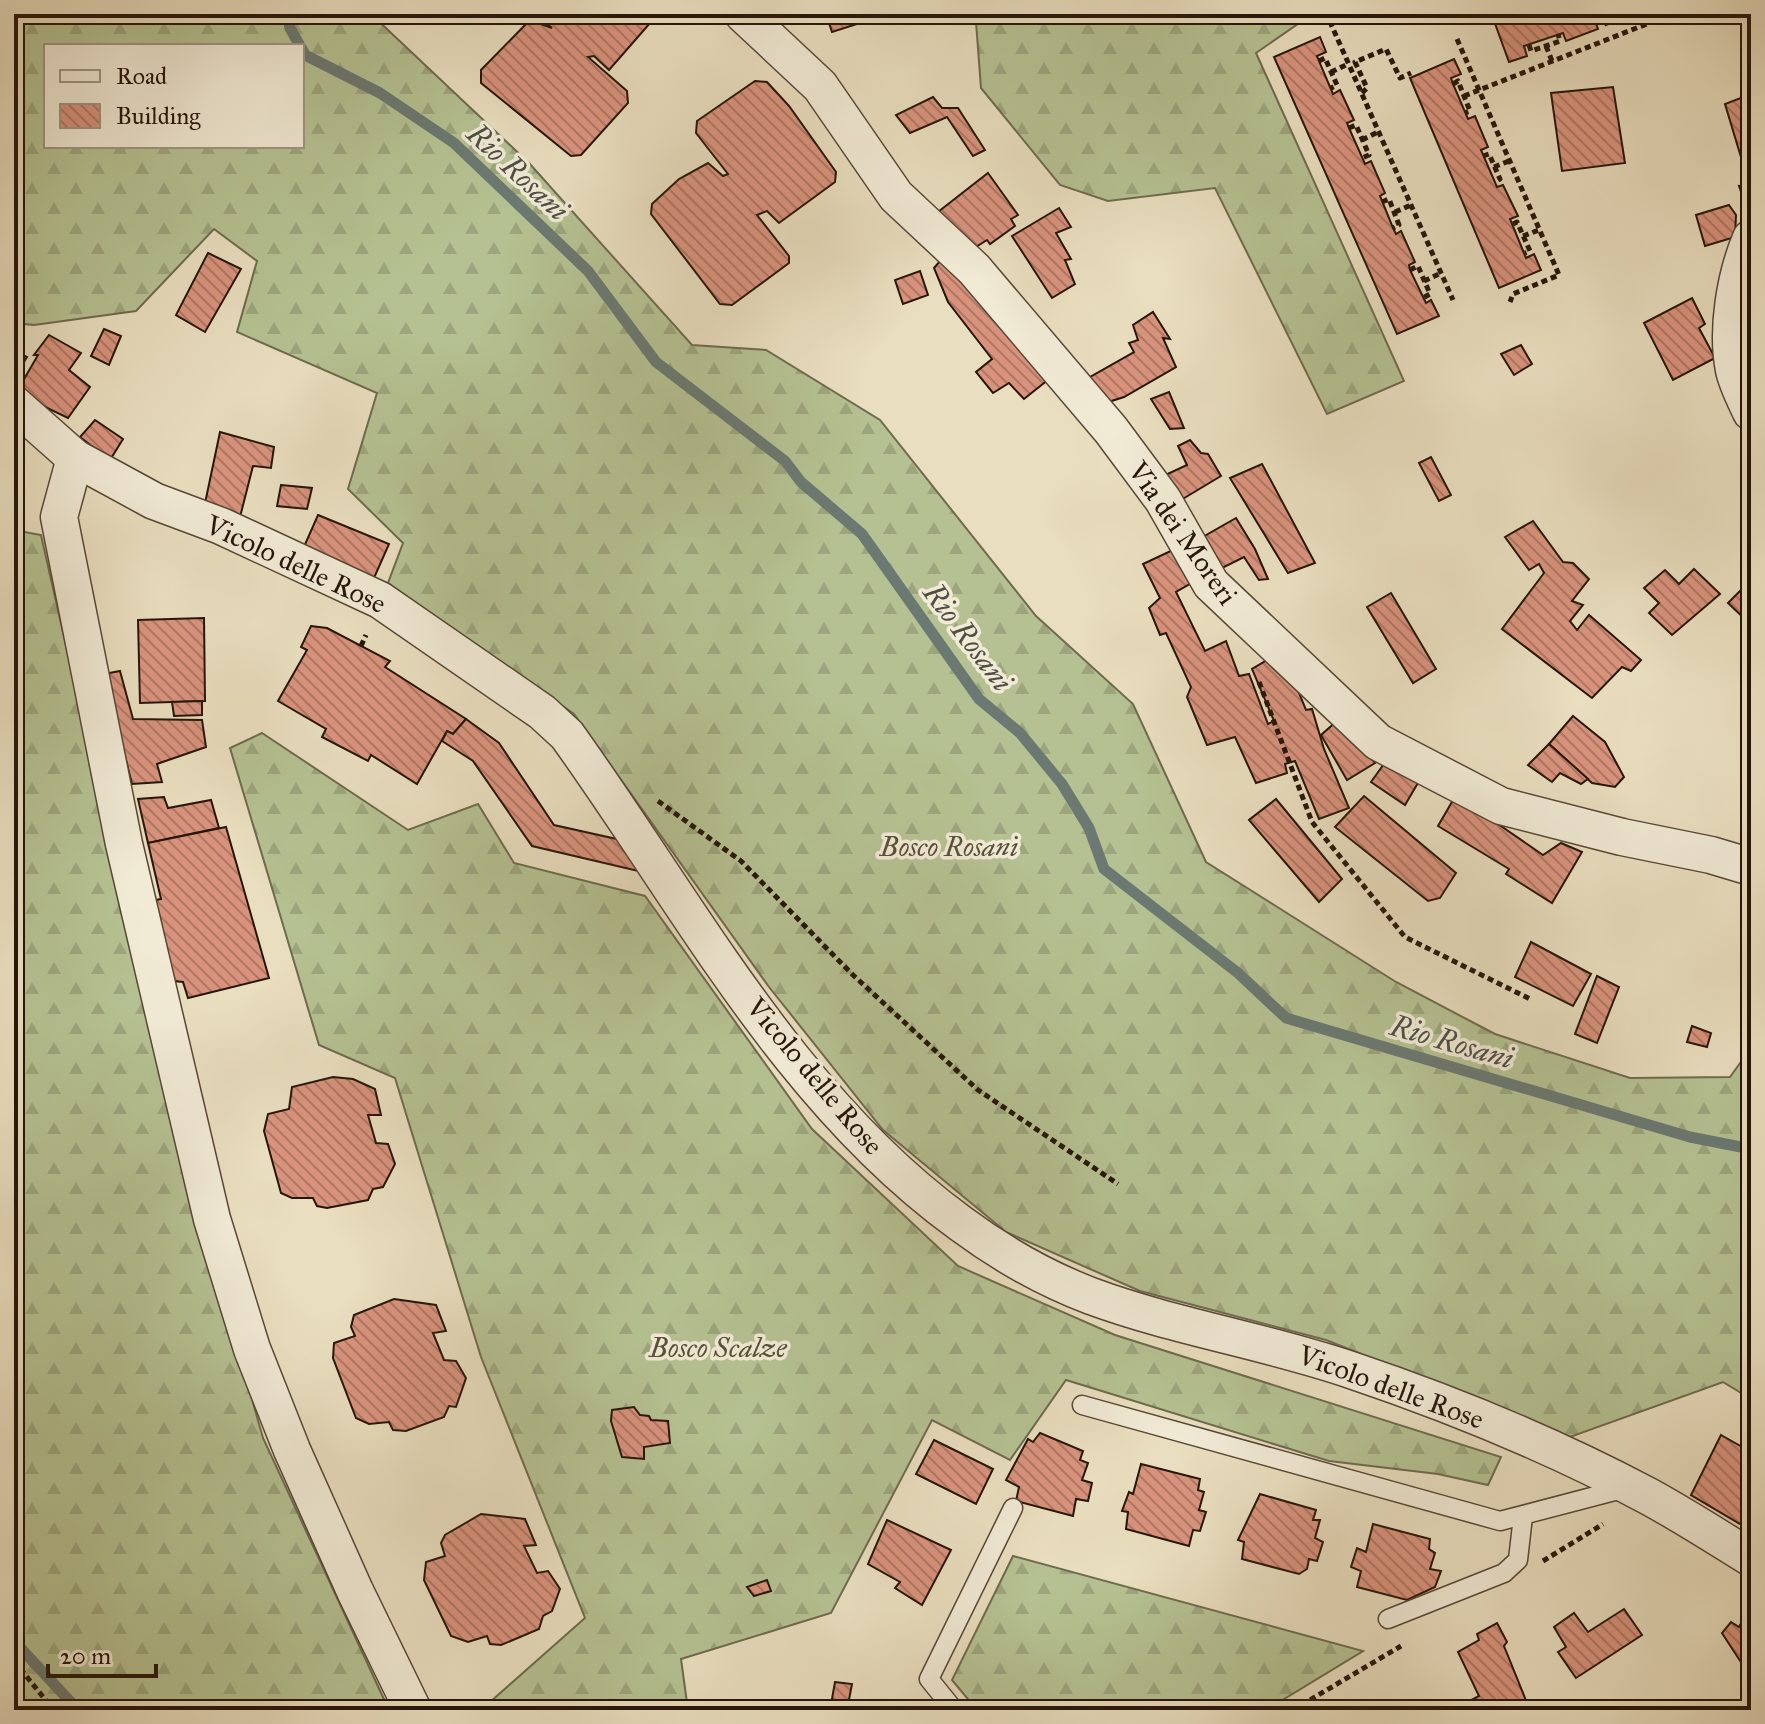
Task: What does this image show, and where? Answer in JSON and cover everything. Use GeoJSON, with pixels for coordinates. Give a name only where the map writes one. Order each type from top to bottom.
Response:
{"type":"FeatureCollection","features":[{"type":"Feature","properties":{"kind":"street","name":"Via dei Moreri"},"geometry":{"type":"LineString","coordinates":[[743,14],[820,86],[896,196],[974,269],[1111,430],[1163,500],[1211,584],[1378,742],[1501,806],[1751,867]]}},
{"type":"Feature","properties":{"kind":"street"},"geometry":{"type":"LineString","coordinates":[[1751,238],[1738,275],[1733,350],[1734,371],[1751,412]]}},
{"type":"Feature","properties":{"kind":"street","name":"Vicolo delle Rose"},"geometry":{"type":"LineString","coordinates":[[14,404],[75,458],[154,501],[234,532],[380,600],[542,712],[567,735],[704,936],[816,1087],[901,1175],[962,1225],[1017,1260],[1090,1295],[1355,1371],[1507,1429],[1629,1487],[1751,1558]]}},
{"type":"Feature","properties":{"kind":"street"},"geometry":{"type":"LineString","coordinates":[[75,458],[59,517],[124,844],[212,1219],[252,1349],[292,1450],[413,1710]]}},
{"type":"Feature","properties":{"kind":"lane"},"geometry":{"type":"LineString","coordinates":[[1082,1405],[1500,1521],[1629,1487]]}},
{"type":"Feature","properties":{"kind":"lane"},"geometry":{"type":"LineString","coordinates":[[954,1710],[929,1679],[1013,1508]]}},
{"type":"Feature","properties":{"kind":"lane"},"geometry":{"type":"LineString","coordinates":[[1388,1619],[1504,1573],[1518,1560],[1523,1516]]}},
{"type":"Feature","properties":{"kind":"path"},"geometry":{"type":"LineString","coordinates":[[1330,14],[1327,15],[1348,64],[1453,300]]}},
{"type":"Feature","properties":{"kind":"path"},"geometry":{"type":"LineString","coordinates":[[1599,18],[1602,25],[1630,14]]}},
{"type":"Feature","properties":{"kind":"path"},"geometry":{"type":"LineString","coordinates":[[1464,96],[1672,14]]}},
{"type":"Feature","properties":{"kind":"path"},"geometry":{"type":"LineString","coordinates":[[1616,20],[1621,34]]}},
{"type":"Feature","properties":{"kind":"path"},"geometry":{"type":"LineString","coordinates":[[1529,45],[1531,51],[1560,41],[1558,34]]}},
{"type":"Feature","properties":{"kind":"path"},"geometry":{"type":"LineString","coordinates":[[1457,39],[1559,275],[1513,294],[1510,302]]}},
{"type":"Feature","properties":{"kind":"path"},"geometry":{"type":"LineString","coordinates":[[1546,46],[1552,61]]}},
{"type":"Feature","properties":{"kind":"path"},"geometry":{"type":"LineString","coordinates":[[1362,93],[1367,88],[1355,62],[1386,49],[1400,78],[1411,73]]}},
{"type":"Feature","properties":{"kind":"path"},"geometry":{"type":"LineString","coordinates":[[1319,61],[1325,58],[1337,85],[1331,88]]}},
{"type":"Feature","properties":{"kind":"path"},"geometry":{"type":"LineString","coordinates":[[1331,72],[1348,64]]}},
{"type":"Feature","properties":{"kind":"path"},"geometry":{"type":"LineString","coordinates":[[1453,84],[1458,81],[1470,111],[1465,113]]}},
{"type":"Feature","properties":{"kind":"path"},"geometry":{"type":"LineString","coordinates":[[1349,128],[1356,125],[1369,155],[1362,158]]}},
{"type":"Feature","properties":{"kind":"path"},"geometry":{"type":"LineString","coordinates":[[1362,140],[1378,132]]}},
{"type":"Feature","properties":{"kind":"path"},"geometry":{"type":"LineString","coordinates":[[1483,156],[1489,154],[1500,179],[1495,182]]}},
{"type":"Feature","properties":{"kind":"path"},"geometry":{"type":"LineString","coordinates":[[1494,167],[1509,161]]}},
{"type":"Feature","properties":{"kind":"path"},"geometry":{"type":"LineString","coordinates":[[1382,202],[1389,199],[1395,212],[1399,225],[1393,228]]}},
{"type":"Feature","properties":{"kind":"path"},"geometry":{"type":"LineString","coordinates":[[1395,212],[1411,205]]}},
{"type":"Feature","properties":{"kind":"path"},"geometry":{"type":"LineString","coordinates":[[1513,224],[1517,222],[1530,251],[1525,253]]}},
{"type":"Feature","properties":{"kind":"path"},"geometry":{"type":"LineString","coordinates":[[1523,236],[1539,230]]}},
{"type":"Feature","properties":{"kind":"path"},"geometry":{"type":"LineString","coordinates":[[1410,270],[1418,266],[1430,294],[1423,298]]}},
{"type":"Feature","properties":{"kind":"path"},"geometry":{"type":"LineString","coordinates":[[1424,281],[1441,273]]}},
{"type":"Feature","properties":{"kind":"path"},"geometry":{"type":"LineString","coordinates":[[361,646],[366,635]]}},
{"type":"Feature","properties":{"kind":"path"},"geometry":{"type":"LineString","coordinates":[[1258,679],[1312,822],[1405,937],[1530,999]]}},
{"type":"Feature","properties":{"kind":"path"},"geometry":{"type":"LineString","coordinates":[[654,798],[741,861],[853,975],[978,1090],[1118,1184]]}},
{"type":"Feature","properties":{"kind":"path"},"geometry":{"type":"LineString","coordinates":[[14,1661],[48,1703],[49,1710]]}},
{"type":"Feature","properties":{"kind":"green space","name":"Bosco Rosani"},"geometry":{"type":"Polygon","coordinates":[[[14,14],[371,14],[529,163],[692,345],[766,350],[880,420],[1036,616],[1133,704],[1206,862],[1396,982],[1495,1034],[1630,1078],[1730,1077],[1751,1048],[1751,1399],[1723,1382],[1570,1437],[1326,1340],[1140,1291],[1006,1232],[883,1130],[769,987],[574,714],[388,583],[403,543],[348,489],[377,393],[237,332],[257,261],[214,229],[136,311],[34,325],[14,323],[14,14]]]}},
{"type":"Feature","properties":{"kind":"green space"},"geometry":{"type":"Polygon","coordinates":[[[979,14],[1300,14],[1302,21],[1256,53],[1404,381],[1327,414],[1215,188],[1108,201],[1060,185],[981,88],[976,22],[979,14]]]}},
{"type":"Feature","properties":{"kind":"green space"},"geometry":{"type":"Polygon","coordinates":[[[14,530],[41,535],[176,1132],[263,1438],[389,1710],[14,1710],[14,530]]]}},
{"type":"Feature","properties":{"kind":"green space","name":"Bosco Scalze"},"geometry":{"type":"Polygon","coordinates":[[[262,733],[408,830],[478,804],[514,863],[645,896],[812,1129],[958,1266],[1115,1335],[1501,1457],[1488,1485],[1438,1474],[1329,1461],[1066,1380],[1010,1460],[932,1420],[831,1613],[681,1659],[688,1710],[481,1710],[585,1618],[481,1357],[395,1078],[319,1045],[230,748],[262,733]]]}},
{"type":"Feature","properties":{"kind":"green space"},"geometry":{"type":"Polygon","coordinates":[[[1013,1556],[1363,1651],[1266,1710],[977,1710],[952,1680],[1013,1556]]]}},
{"type":"Feature","properties":{"kind":"building"},"geometry":{"type":"Polygon","coordinates":[[[535,14],[658,14],[609,70],[594,56],[588,57],[627,91],[628,103],[581,155],[571,156],[481,83],[481,70],[530,20],[552,28],[535,14]]]}},
{"type":"Feature","properties":{"kind":"building"},"geometry":{"type":"Polygon","coordinates":[[[826,14],[885,14],[885,15],[832,32],[826,14]]]}},
{"type":"Feature","properties":{"kind":"building"},"geometry":{"type":"Polygon","coordinates":[[[1503,14],[1611,14],[1595,20],[1598,29],[1566,41],[1563,33],[1524,46],[1527,56],[1509,62],[1493,18],[1503,14]]]}},
{"type":"Feature","properties":{"kind":"building"},"geometry":{"type":"Polygon","coordinates":[[[1320,37],[1326,52],[1317,56],[1333,94],[1340,90],[1354,120],[1347,123],[1349,128],[1365,164],[1371,161],[1385,193],[1380,196],[1393,228],[1396,234],[1401,231],[1415,262],[1409,265],[1410,270],[1426,303],[1431,300],[1439,316],[1397,334],[1274,57],[1320,37]]]}},
{"type":"Feature","properties":{"kind":"building"},"geometry":{"type":"Polygon","coordinates":[[[1454,59],[1461,74],[1451,78],[1453,84],[1468,119],[1475,116],[1488,147],[1481,150],[1497,187],[1503,185],[1518,216],[1510,219],[1526,258],[1534,254],[1541,270],[1499,288],[1410,78],[1454,59]]]}},
{"type":"Feature","properties":{"kind":"building"},"geometry":{"type":"Polygon","coordinates":[[[755,81],[767,82],[789,106],[836,172],[835,182],[779,223],[767,211],[757,215],[789,256],[789,263],[732,305],[720,304],[651,214],[652,204],[679,179],[708,163],[723,176],[728,174],[696,133],[697,121],[755,81]]]}},
{"type":"Feature","properties":{"kind":"building"},"geometry":{"type":"Polygon","coordinates":[[[1613,87],[1625,163],[1562,171],[1551,93],[1613,87]]]}},
{"type":"Feature","properties":{"kind":"building"},"geometry":{"type":"Polygon","coordinates":[[[1751,94],[1751,202],[1746,206],[1739,186],[1750,187],[1725,104],[1751,94]]]}},
{"type":"Feature","properties":{"kind":"building"},"geometry":{"type":"Polygon","coordinates":[[[933,97],[942,108],[958,108],[985,150],[973,156],[947,117],[910,133],[896,115],[933,97]]]}},
{"type":"Feature","properties":{"kind":"building"},"geometry":{"type":"Polygon","coordinates":[[[988,173],[1018,215],[1011,219],[1015,226],[990,244],[987,240],[968,252],[934,215],[988,173]]]}},
{"type":"Feature","properties":{"kind":"building"},"geometry":{"type":"Polygon","coordinates":[[[1729,205],[1736,215],[1735,237],[1705,246],[1696,215],[1729,205]]]}},
{"type":"Feature","properties":{"kind":"building"},"geometry":{"type":"Polygon","coordinates":[[[1059,208],[1071,227],[1056,233],[1071,259],[1065,260],[1075,284],[1052,298],[1012,236],[1059,208]]]}},
{"type":"Feature","properties":{"kind":"building"},"geometry":{"type":"Polygon","coordinates":[[[208,253],[241,269],[205,332],[176,315],[208,253]]]}},
{"type":"Feature","properties":{"kind":"building"},"geometry":{"type":"Polygon","coordinates":[[[947,253],[1049,379],[1024,399],[1009,383],[993,393],[976,372],[992,359],[948,302],[934,268],[947,253]]]}},
{"type":"Feature","properties":{"kind":"building"},"geometry":{"type":"Polygon","coordinates":[[[920,271],[928,295],[903,304],[895,280],[920,271]]]}},
{"type":"Feature","properties":{"kind":"building"},"geometry":{"type":"Polygon","coordinates":[[[1692,298],[1705,324],[1699,328],[1715,358],[1673,380],[1644,323],[1692,298]]]}},
{"type":"Feature","properties":{"kind":"building"},"geometry":{"type":"Polygon","coordinates":[[[1153,312],[1170,339],[1163,338],[1176,367],[1124,397],[1105,403],[1083,381],[1134,352],[1129,343],[1138,340],[1133,325],[1153,312]]]}},
{"type":"Feature","properties":{"kind":"building"},"geometry":{"type":"Polygon","coordinates":[[[104,329],[121,336],[109,365],[91,356],[104,329]]]}},
{"type":"Feature","properties":{"kind":"building"},"geometry":{"type":"Polygon","coordinates":[[[49,335],[81,353],[69,370],[90,387],[68,418],[16,393],[38,355],[34,355],[49,335]]]}},
{"type":"Feature","properties":{"kind":"building"},"geometry":{"type":"Polygon","coordinates":[[[1521,345],[1532,364],[1514,375],[1501,354],[1521,345]]]}},
{"type":"Feature","properties":{"kind":"building"},"geometry":{"type":"Polygon","coordinates":[[[14,351],[27,357],[14,379],[14,351]]]}},
{"type":"Feature","properties":{"kind":"building"},"geometry":{"type":"Polygon","coordinates":[[[1169,392],[1184,428],[1170,429],[1151,399],[1169,392]]]}},
{"type":"Feature","properties":{"kind":"building"},"geometry":{"type":"Polygon","coordinates":[[[95,420],[123,439],[110,460],[80,437],[95,420]]]}},
{"type":"Feature","properties":{"kind":"building"},"geometry":{"type":"Polygon","coordinates":[[[220,432],[274,447],[271,468],[253,466],[240,517],[204,508],[220,432]]]}},
{"type":"Feature","properties":{"kind":"building"},"geometry":{"type":"Polygon","coordinates":[[[1190,440],[1201,453],[1208,454],[1221,476],[1176,503],[1159,478],[1187,465],[1178,446],[1190,440]]]}},
{"type":"Feature","properties":{"kind":"building"},"geometry":{"type":"Polygon","coordinates":[[[1431,457],[1451,495],[1439,501],[1419,463],[1431,457]]]}},
{"type":"Feature","properties":{"kind":"building"},"geometry":{"type":"Polygon","coordinates":[[[1262,464],[1315,563],[1288,573],[1230,478],[1262,464]]]}},
{"type":"Feature","properties":{"kind":"building"},"geometry":{"type":"Polygon","coordinates":[[[281,485],[312,488],[307,509],[277,506],[281,485]]]}},
{"type":"Feature","properties":{"kind":"building"},"geometry":{"type":"Polygon","coordinates":[[[318,515],[389,544],[374,578],[303,549],[318,515]]]}},
{"type":"Feature","properties":{"kind":"building"},"geometry":{"type":"Polygon","coordinates":[[[1236,518],[1255,549],[1268,579],[1259,580],[1244,557],[1218,570],[1194,542],[1236,518]]]}},
{"type":"Feature","properties":{"kind":"building"},"geometry":{"type":"Polygon","coordinates":[[[1533,521],[1563,562],[1573,563],[1589,579],[1572,601],[1583,605],[1570,621],[1577,630],[1589,615],[1641,660],[1631,671],[1622,667],[1592,698],[1502,629],[1544,573],[1539,564],[1529,570],[1505,537],[1533,521]]]}},
{"type":"Feature","properties":{"kind":"building"},"geometry":{"type":"Polygon","coordinates":[[[1179,547],[1195,581],[1176,592],[1205,651],[1226,641],[1239,676],[1249,674],[1268,724],[1274,721],[1252,669],[1274,656],[1290,671],[1306,710],[1312,709],[1324,749],[1349,808],[1319,819],[1295,761],[1285,764],[1287,773],[1256,783],[1235,737],[1207,745],[1187,697],[1191,687],[1166,633],[1160,635],[1149,608],[1160,598],[1143,564],[1179,547]]]}},
{"type":"Feature","properties":{"kind":"building"},"geometry":{"type":"Polygon","coordinates":[[[1694,569],[1720,594],[1672,635],[1649,613],[1659,603],[1644,588],[1665,570],[1679,584],[1694,569]]]}},
{"type":"Feature","properties":{"kind":"building"},"geometry":{"type":"Polygon","coordinates":[[[1749,582],[1751,584],[1751,625],[1728,603],[1749,582]]]}},
{"type":"Feature","properties":{"kind":"building"},"geometry":{"type":"Polygon","coordinates":[[[1391,593],[1436,669],[1413,683],[1367,607],[1391,593]]]}},
{"type":"Feature","properties":{"kind":"building"},"geometry":{"type":"Polygon","coordinates":[[[204,618],[205,701],[140,703],[138,620],[204,618]]]}},
{"type":"Feature","properties":{"kind":"building"},"geometry":{"type":"Polygon","coordinates":[[[311,626],[327,628],[390,661],[385,667],[466,719],[453,734],[447,731],[417,784],[371,755],[368,761],[322,737],[326,729],[278,701],[307,650],[301,647],[311,626]]]}},
{"type":"Feature","properties":{"kind":"building"},"geometry":{"type":"Polygon","coordinates":[[[120,671],[133,719],[202,720],[206,747],[157,764],[162,782],[132,784],[104,674],[120,671]]]}},
{"type":"Feature","properties":{"kind":"building"},"geometry":{"type":"Polygon","coordinates":[[[202,701],[202,715],[174,716],[172,702],[202,701]]]}},
{"type":"Feature","properties":{"kind":"building"},"geometry":{"type":"Polygon","coordinates":[[[1573,716],[1605,742],[1624,777],[1615,787],[1592,783],[1549,744],[1573,716]]]}},
{"type":"Feature","properties":{"kind":"building"},"geometry":{"type":"Polygon","coordinates":[[[466,719],[499,743],[554,825],[630,842],[651,874],[532,846],[473,761],[442,741],[447,731],[453,734],[466,719]]]}},
{"type":"Feature","properties":{"kind":"building"},"geometry":{"type":"Polygon","coordinates":[[[1338,720],[1350,727],[1375,763],[1347,780],[1321,735],[1338,720]]]}},
{"type":"Feature","properties":{"kind":"building"},"geometry":{"type":"Polygon","coordinates":[[[1549,744],[1588,779],[1581,784],[1560,773],[1552,782],[1528,765],[1549,744]]]}},
{"type":"Feature","properties":{"kind":"building"},"geometry":{"type":"Polygon","coordinates":[[[1389,757],[1422,776],[1405,805],[1371,782],[1389,757]]]}},
{"type":"Feature","properties":{"kind":"building"},"geometry":{"type":"Polygon","coordinates":[[[1456,795],[1543,855],[1561,843],[1582,852],[1552,903],[1506,874],[1509,869],[1438,826],[1456,795]]]}},
{"type":"Feature","properties":{"kind":"building"},"geometry":{"type":"Polygon","coordinates":[[[1364,796],[1456,873],[1440,898],[1428,901],[1335,827],[1364,796]]]}},
{"type":"Feature","properties":{"kind":"building"},"geometry":{"type":"Polygon","coordinates":[[[164,797],[168,808],[211,800],[219,828],[148,843],[138,799],[164,797]]]}},
{"type":"Feature","properties":{"kind":"building"},"geometry":{"type":"Polygon","coordinates":[[[1276,799],[1342,879],[1319,902],[1249,820],[1276,799]]]}},
{"type":"Feature","properties":{"kind":"building"},"geometry":{"type":"Polygon","coordinates":[[[226,827],[269,978],[188,998],[183,982],[174,981],[151,901],[161,899],[148,843],[226,827]]]}},
{"type":"Feature","properties":{"kind":"building"},"geometry":{"type":"Polygon","coordinates":[[[1531,942],[1591,974],[1573,1006],[1515,977],[1531,942]]]}},
{"type":"Feature","properties":{"kind":"building"},"geometry":{"type":"Polygon","coordinates":[[[1597,976],[1619,987],[1597,1043],[1575,1034],[1597,976]]]}},
{"type":"Feature","properties":{"kind":"building"},"geometry":{"type":"Polygon","coordinates":[[[1692,1026],[1711,1033],[1707,1047],[1687,1042],[1692,1026]]]}},
{"type":"Feature","properties":{"kind":"building"},"geometry":{"type":"Polygon","coordinates":[[[333,1077],[353,1079],[375,1089],[381,1115],[368,1115],[376,1143],[388,1144],[395,1164],[383,1187],[373,1189],[368,1200],[327,1208],[317,1206],[313,1198],[292,1198],[281,1193],[264,1131],[268,1114],[289,1109],[292,1087],[333,1077]]]}},
{"type":"Feature","properties":{"kind":"building"},"geometry":{"type":"Polygon","coordinates":[[[394,1299],[436,1305],[446,1331],[433,1333],[444,1360],[456,1361],[466,1378],[456,1407],[449,1406],[444,1417],[406,1431],[393,1430],[389,1422],[369,1424],[356,1418],[333,1358],[334,1343],[355,1336],[351,1327],[354,1315],[394,1299]]]}},
{"type":"Feature","properties":{"kind":"building"},"geometry":{"type":"Polygon","coordinates":[[[634,1407],[640,1415],[649,1416],[651,1420],[668,1421],[670,1443],[644,1447],[644,1459],[622,1457],[611,1421],[612,1410],[634,1407]]]}},
{"type":"Feature","properties":{"kind":"building"},"geometry":{"type":"Polygon","coordinates":[[[1040,1433],[1083,1451],[1080,1460],[1088,1463],[1082,1480],[1092,1483],[1088,1501],[1076,1499],[1073,1516],[1016,1501],[1019,1487],[1006,1480],[1028,1439],[1033,1442],[1040,1433]]]}},
{"type":"Feature","properties":{"kind":"building"},"geometry":{"type":"Polygon","coordinates":[[[1721,1435],[1751,1452],[1751,1536],[1742,1531],[1745,1527],[1691,1495],[1721,1435]]]}},
{"type":"Feature","properties":{"kind":"building"},"geometry":{"type":"Polygon","coordinates":[[[934,1440],[993,1469],[976,1504],[916,1474],[934,1440]]]}},
{"type":"Feature","properties":{"kind":"building"},"geometry":{"type":"Polygon","coordinates":[[[1141,1464],[1200,1479],[1198,1490],[1204,1492],[1199,1510],[1206,1512],[1200,1531],[1193,1530],[1189,1546],[1126,1529],[1128,1512],[1122,1511],[1129,1492],[1133,1494],[1141,1464]]]}},
{"type":"Feature","properties":{"kind":"building"},"geometry":{"type":"Polygon","coordinates":[[[1260,1494],[1316,1510],[1313,1520],[1320,1520],[1315,1538],[1323,1542],[1317,1561],[1309,1559],[1307,1569],[1299,1574],[1242,1559],[1244,1542],[1238,1540],[1260,1494]]]}},
{"type":"Feature","properties":{"kind":"building"},"geometry":{"type":"Polygon","coordinates":[[[481,1514],[525,1519],[536,1545],[524,1546],[537,1573],[548,1571],[560,1589],[552,1611],[543,1616],[539,1629],[501,1645],[490,1644],[487,1636],[468,1642],[451,1636],[424,1580],[426,1562],[445,1556],[441,1543],[445,1535],[481,1514]]]}},
{"type":"Feature","properties":{"kind":"building"},"geometry":{"type":"Polygon","coordinates":[[[887,1520],[951,1550],[922,1605],[895,1588],[900,1582],[868,1564],[887,1520]]]}},
{"type":"Feature","properties":{"kind":"building"},"geometry":{"type":"Polygon","coordinates":[[[1373,1524],[1430,1539],[1429,1549],[1435,1553],[1430,1569],[1441,1571],[1435,1587],[1407,1600],[1357,1587],[1361,1571],[1351,1567],[1357,1548],[1366,1552],[1373,1524]]]}},
{"type":"Feature","properties":{"kind":"building"},"geometry":{"type":"Polygon","coordinates":[[[767,1580],[771,1591],[754,1596],[747,1587],[767,1580]]]}},
{"type":"Feature","properties":{"kind":"building"},"geometry":{"type":"Polygon","coordinates":[[[1751,1605],[1751,1667],[1748,1673],[1722,1633],[1731,1622],[1739,1627],[1751,1605]]]}},
{"type":"Feature","properties":{"kind":"building"},"geometry":{"type":"Polygon","coordinates":[[[1624,1609],[1642,1635],[1576,1678],[1558,1652],[1566,1647],[1554,1627],[1574,1613],[1588,1632],[1624,1609]]]}},
{"type":"Feature","properties":{"kind":"building"},"geometry":{"type":"Polygon","coordinates":[[[1497,1623],[1507,1642],[1504,1646],[1527,1703],[1514,1710],[1453,1710],[1479,1696],[1458,1652],[1479,1640],[1477,1634],[1497,1623]]]}},
{"type":"Feature","properties":{"kind":"building"},"geometry":{"type":"Polygon","coordinates":[[[835,1682],[852,1684],[847,1710],[830,1710],[835,1682]]]}},
{"type":"Feature","properties":{"kind":"waterway","name":"Rio Rosani"},"geometry":{"type":"LineString","coordinates":[[287,14],[299,44]]}},
{"type":"Feature","properties":{"kind":"waterway","name":"Rio Rosani"},"geometry":{"type":"LineString","coordinates":[[304,53],[380,93],[454,143],[588,271],[656,362],[785,461],[801,482],[862,534],[979,699],[1020,733],[1062,784],[1089,828],[1104,869],[1238,973],[1286,1018],[1690,1137],[1751,1149]]}},
{"type":"Feature","properties":{"kind":"waterway"},"geometry":{"type":"LineString","coordinates":[[14,1641],[78,1710]]}}]}
